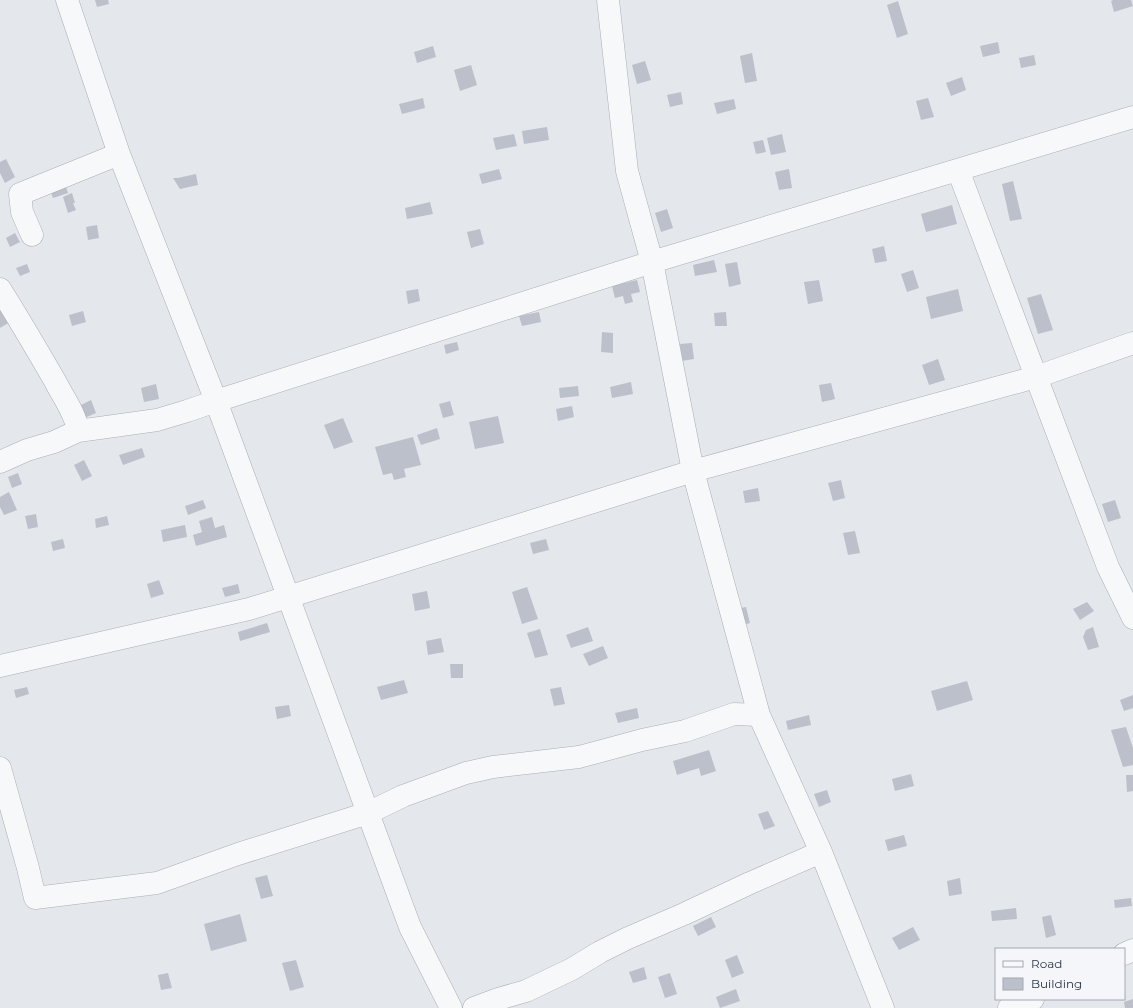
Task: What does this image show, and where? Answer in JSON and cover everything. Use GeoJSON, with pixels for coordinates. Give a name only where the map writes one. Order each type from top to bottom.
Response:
{"type":"FeatureCollection","features":[{"type":"Feature","properties":{"kind":"street"},"geometry":{"type":"LineString","coordinates":[[67,0],[119,154],[216,402],[410,927],[448,1007]]}},
{"type":"Feature","properties":{"kind":"street"},"geometry":{"type":"LineString","coordinates":[[608,0],[627,171],[652,262],[693,471],[758,715],[821,852],[883,1008]]}},
{"type":"Feature","properties":{"kind":"street"},"geometry":{"type":"LineString","coordinates":[[0,462],[27,450],[54,442],[78,431],[157,420],[187,412],[652,262],[1133,117]]}},
{"type":"Feature","properties":{"kind":"street"},"geometry":{"type":"LineString","coordinates":[[32,235],[22,212],[20,194],[119,154]]}},
{"type":"Feature","properties":{"kind":"street"},"geometry":{"type":"LineString","coordinates":[[958,170],[1108,567],[1133,618]]}},
{"type":"Feature","properties":{"kind":"street"},"geometry":{"type":"LineString","coordinates":[[0,289],[22,323],[68,406],[77,423],[78,431]]}},
{"type":"Feature","properties":{"kind":"street"},"geometry":{"type":"LineString","coordinates":[[0,666],[249,609],[693,471],[1036,377],[1133,343]]}},
{"type":"Feature","properties":{"kind":"street"},"geometry":{"type":"LineString","coordinates":[[0,768],[35,898],[157,883],[238,854],[368,813],[403,796],[466,773],[492,767],[578,757],[642,740],[685,731],[734,714],[758,715]]}},
{"type":"Feature","properties":{"kind":"street"},"geometry":{"type":"LineString","coordinates":[[474,1008],[526,991],[572,969],[600,952],[628,938],[821,852]]}},
{"type":"Feature","properties":{"kind":"street"},"geometry":{"type":"LineString","coordinates":[[1009,1008],[1030,1000]]}},
{"type":"Feature","properties":{"kind":"building"},"geometry":{"type":"Polygon","coordinates":[[[95,0],[108,0],[109,4],[97,7],[95,0]]]}},
{"type":"Feature","properties":{"kind":"building"},"geometry":{"type":"Polygon","coordinates":[[[1131,0],[1133,6],[1114,12],[1111,1],[1131,0]]]}},
{"type":"Feature","properties":{"kind":"building"},"geometry":{"type":"Polygon","coordinates":[[[898,1],[908,34],[897,38],[887,5],[898,1]]]}},
{"type":"Feature","properties":{"kind":"building"},"geometry":{"type":"Polygon","coordinates":[[[998,42],[1000,53],[983,57],[980,46],[998,42]]]}},
{"type":"Feature","properties":{"kind":"building"},"geometry":{"type":"Polygon","coordinates":[[[433,46],[436,57],[417,63],[414,52],[433,46]]]}},
{"type":"Feature","properties":{"kind":"building"},"geometry":{"type":"Polygon","coordinates":[[[752,53],[757,81],[745,83],[740,56],[752,53]]]}},
{"type":"Feature","properties":{"kind":"building"},"geometry":{"type":"Polygon","coordinates":[[[1034,55],[1036,65],[1021,68],[1019,58],[1034,55]]]}},
{"type":"Feature","properties":{"kind":"building"},"geometry":{"type":"Polygon","coordinates":[[[645,61],[651,80],[637,84],[632,65],[645,61]]]}},
{"type":"Feature","properties":{"kind":"building"},"geometry":{"type":"Polygon","coordinates":[[[471,65],[477,85],[460,91],[454,70],[471,65]]]}},
{"type":"Feature","properties":{"kind":"building"},"geometry":{"type":"Polygon","coordinates":[[[962,77],[966,90],[951,96],[946,83],[962,77]]]}},
{"type":"Feature","properties":{"kind":"building"},"geometry":{"type":"Polygon","coordinates":[[[681,92],[683,104],[670,107],[667,95],[681,92]]]}},
{"type":"Feature","properties":{"kind":"building"},"geometry":{"type":"Polygon","coordinates":[[[423,98],[425,108],[402,114],[399,104],[423,98]]]}},
{"type":"Feature","properties":{"kind":"building"},"geometry":{"type":"Polygon","coordinates":[[[928,98],[934,117],[921,120],[916,101],[928,98]]]}},
{"type":"Feature","properties":{"kind":"building"},"geometry":{"type":"Polygon","coordinates":[[[734,99],[736,109],[717,114],[714,103],[734,99]]]}},
{"type":"Feature","properties":{"kind":"building"},"geometry":{"type":"Polygon","coordinates":[[[547,127],[549,140],[524,144],[522,131],[547,127]]]}},
{"type":"Feature","properties":{"kind":"building"},"geometry":{"type":"Polygon","coordinates":[[[514,134],[517,146],[496,150],[493,138],[514,134]]]}},
{"type":"Feature","properties":{"kind":"building"},"geometry":{"type":"Polygon","coordinates":[[[782,134],[786,152],[771,155],[767,138],[782,134]]]}},
{"type":"Feature","properties":{"kind":"building"},"geometry":{"type":"Polygon","coordinates":[[[763,140],[766,152],[756,154],[753,142],[763,140]]]}},
{"type":"Feature","properties":{"kind":"building"},"geometry":{"type":"Polygon","coordinates":[[[6,159],[15,177],[5,183],[0,173],[0,162],[6,159]]]}},
{"type":"Feature","properties":{"kind":"building"},"geometry":{"type":"Polygon","coordinates":[[[499,169],[502,179],[482,184],[479,174],[499,169]]]}},
{"type":"Feature","properties":{"kind":"building"},"geometry":{"type":"Polygon","coordinates":[[[789,169],[792,188],[779,190],[775,172],[789,169]]]}},
{"type":"Feature","properties":{"kind":"building"},"geometry":{"type":"Polygon","coordinates":[[[196,174],[198,185],[180,189],[173,178],[178,178],[196,174]]]}},
{"type":"Feature","properties":{"kind":"building"},"geometry":{"type":"Polygon","coordinates":[[[1013,181],[1022,219],[1010,221],[1002,184],[1013,181]]]}},
{"type":"Feature","properties":{"kind":"building"},"geometry":{"type":"Polygon","coordinates":[[[65,184],[68,193],[53,198],[50,190],[65,184]]]}},
{"type":"Feature","properties":{"kind":"building"},"geometry":{"type":"Polygon","coordinates":[[[72,193],[75,203],[73,203],[76,210],[68,213],[63,197],[72,193]]]}},
{"type":"Feature","properties":{"kind":"building"},"geometry":{"type":"Polygon","coordinates":[[[430,202],[433,214],[407,219],[405,208],[430,202]]]}},
{"type":"Feature","properties":{"kind":"building"},"geometry":{"type":"Polygon","coordinates":[[[952,205],[957,224],[926,232],[921,214],[952,205]]]}},
{"type":"Feature","properties":{"kind":"building"},"geometry":{"type":"Polygon","coordinates":[[[667,209],[673,228],[661,232],[655,213],[667,209]]]}},
{"type":"Feature","properties":{"kind":"building"},"geometry":{"type":"Polygon","coordinates":[[[97,225],[99,238],[88,240],[86,227],[97,225]]]}},
{"type":"Feature","properties":{"kind":"building"},"geometry":{"type":"Polygon","coordinates":[[[480,229],[484,244],[471,248],[467,232],[480,229]]]}},
{"type":"Feature","properties":{"kind":"building"},"geometry":{"type":"Polygon","coordinates":[[[15,233],[20,242],[10,247],[6,238],[15,233]]]}},
{"type":"Feature","properties":{"kind":"building"},"geometry":{"type":"Polygon","coordinates":[[[884,246],[887,261],[875,263],[872,249],[884,246]]]}},
{"type":"Feature","properties":{"kind":"building"},"geometry":{"type":"Polygon","coordinates":[[[714,260],[717,272],[695,276],[693,265],[714,260]]]}},
{"type":"Feature","properties":{"kind":"building"},"geometry":{"type":"Polygon","coordinates":[[[737,262],[741,284],[729,287],[725,264],[737,262]]]}},
{"type":"Feature","properties":{"kind":"building"},"geometry":{"type":"Polygon","coordinates":[[[27,264],[30,272],[20,276],[16,268],[27,264]]]}},
{"type":"Feature","properties":{"kind":"building"},"geometry":{"type":"Polygon","coordinates":[[[913,270],[919,288],[907,292],[901,274],[913,270]]]}},
{"type":"Feature","properties":{"kind":"building"},"geometry":{"type":"Polygon","coordinates":[[[637,280],[640,292],[631,294],[633,302],[625,304],[623,296],[615,298],[612,286],[637,280]]]}},
{"type":"Feature","properties":{"kind":"building"},"geometry":{"type":"Polygon","coordinates":[[[819,280],[823,301],[808,304],[804,282],[819,280]]]}},
{"type":"Feature","properties":{"kind":"building"},"geometry":{"type":"Polygon","coordinates":[[[418,289],[420,301],[408,304],[406,291],[418,289]]]}},
{"type":"Feature","properties":{"kind":"building"},"geometry":{"type":"Polygon","coordinates":[[[958,289],[963,311],[931,319],[926,297],[958,289]]]}},
{"type":"Feature","properties":{"kind":"building"},"geometry":{"type":"Polygon","coordinates":[[[1041,294],[1053,330],[1038,334],[1027,298],[1041,294]]]}},
{"type":"Feature","properties":{"kind":"building"},"geometry":{"type":"Polygon","coordinates":[[[0,308],[10,322],[0,328],[0,308]]]}},
{"type":"Feature","properties":{"kind":"building"},"geometry":{"type":"Polygon","coordinates":[[[83,311],[86,322],[72,326],[69,315],[83,311]]]}},
{"type":"Feature","properties":{"kind":"building"},"geometry":{"type":"Polygon","coordinates":[[[539,312],[541,322],[522,326],[519,316],[539,312]]]}},
{"type":"Feature","properties":{"kind":"building"},"geometry":{"type":"Polygon","coordinates":[[[726,312],[727,326],[715,326],[714,313],[726,312]]]}},
{"type":"Feature","properties":{"kind":"building"},"geometry":{"type":"Polygon","coordinates":[[[602,332],[613,333],[613,353],[601,352],[602,332]]]}},
{"type":"Feature","properties":{"kind":"building"},"geometry":{"type":"Polygon","coordinates":[[[457,342],[459,350],[446,354],[444,345],[457,342]]]}},
{"type":"Feature","properties":{"kind":"building"},"geometry":{"type":"Polygon","coordinates":[[[692,343],[694,359],[682,361],[680,344],[692,343]]]}},
{"type":"Feature","properties":{"kind":"building"},"geometry":{"type":"Polygon","coordinates":[[[938,359],[945,380],[929,385],[922,365],[938,359]]]}},
{"type":"Feature","properties":{"kind":"building"},"geometry":{"type":"Polygon","coordinates":[[[631,382],[633,394],[612,398],[610,387],[631,382]]]}},
{"type":"Feature","properties":{"kind":"building"},"geometry":{"type":"Polygon","coordinates":[[[831,383],[835,399],[822,402],[819,385],[831,383]]]}},
{"type":"Feature","properties":{"kind":"building"},"geometry":{"type":"Polygon","coordinates":[[[156,384],[159,399],[144,402],[141,388],[156,384]]]}},
{"type":"Feature","properties":{"kind":"building"},"geometry":{"type":"Polygon","coordinates":[[[578,386],[579,396],[560,398],[559,388],[578,386]]]}},
{"type":"Feature","properties":{"kind":"building"},"geometry":{"type":"Polygon","coordinates":[[[91,400],[96,413],[82,419],[77,407],[91,400]]]}},
{"type":"Feature","properties":{"kind":"building"},"geometry":{"type":"Polygon","coordinates":[[[450,401],[454,415],[443,418],[439,404],[450,401]]]}},
{"type":"Feature","properties":{"kind":"building"},"geometry":{"type":"Polygon","coordinates":[[[572,406],[574,417],[558,421],[556,409],[572,406]]]}},
{"type":"Feature","properties":{"kind":"building"},"geometry":{"type":"Polygon","coordinates":[[[498,416],[504,443],[475,449],[469,422],[498,416]]]}},
{"type":"Feature","properties":{"kind":"building"},"geometry":{"type":"Polygon","coordinates":[[[343,418],[353,442],[334,449],[324,425],[343,418]]]}},
{"type":"Feature","properties":{"kind":"building"},"geometry":{"type":"Polygon","coordinates":[[[437,428],[440,439],[421,445],[417,435],[437,428]]]}},
{"type":"Feature","properties":{"kind":"building"},"geometry":{"type":"Polygon","coordinates":[[[413,437],[421,465],[404,469],[406,477],[394,480],[392,473],[383,475],[375,447],[413,437]]]}},
{"type":"Feature","properties":{"kind":"building"},"geometry":{"type":"Polygon","coordinates":[[[142,448],[145,457],[123,465],[119,455],[142,448]]]}},
{"type":"Feature","properties":{"kind":"building"},"geometry":{"type":"Polygon","coordinates":[[[84,460],[92,476],[82,481],[74,465],[84,460]]]}},
{"type":"Feature","properties":{"kind":"building"},"geometry":{"type":"Polygon","coordinates":[[[18,473],[22,484],[12,488],[8,477],[18,473]]]}},
{"type":"Feature","properties":{"kind":"building"},"geometry":{"type":"Polygon","coordinates":[[[841,480],[845,498],[833,501],[828,483],[841,480]]]}},
{"type":"Feature","properties":{"kind":"building"},"geometry":{"type":"Polygon","coordinates":[[[758,488],[760,501],[745,503],[743,491],[758,488]]]}},
{"type":"Feature","properties":{"kind":"building"},"geometry":{"type":"Polygon","coordinates":[[[9,492],[17,510],[4,515],[0,507],[0,497],[9,492]]]}},
{"type":"Feature","properties":{"kind":"building"},"geometry":{"type":"Polygon","coordinates":[[[203,500],[206,508],[188,515],[185,506],[203,500]]]}},
{"type":"Feature","properties":{"kind":"building"},"geometry":{"type":"Polygon","coordinates":[[[1115,500],[1121,518],[1108,522],[1102,504],[1115,500]]]}},
{"type":"Feature","properties":{"kind":"building"},"geometry":{"type":"Polygon","coordinates":[[[36,514],[38,527],[28,529],[25,516],[36,514]]]}},
{"type":"Feature","properties":{"kind":"building"},"geometry":{"type":"Polygon","coordinates":[[[107,516],[109,525],[96,528],[95,519],[107,516]]]}},
{"type":"Feature","properties":{"kind":"building"},"geometry":{"type":"Polygon","coordinates":[[[212,517],[215,528],[224,525],[227,537],[196,546],[193,535],[202,532],[199,521],[212,517]]]}},
{"type":"Feature","properties":{"kind":"building"},"geometry":{"type":"Polygon","coordinates":[[[185,525],[187,537],[163,542],[161,530],[185,525]]]}},
{"type":"Feature","properties":{"kind":"building"},"geometry":{"type":"Polygon","coordinates":[[[855,531],[860,553],[848,555],[843,533],[855,531]]]}},
{"type":"Feature","properties":{"kind":"building"},"geometry":{"type":"Polygon","coordinates":[[[63,539],[65,548],[53,551],[51,542],[63,539]]]}},
{"type":"Feature","properties":{"kind":"building"},"geometry":{"type":"Polygon","coordinates":[[[546,539],[549,550],[533,554],[530,543],[546,539]]]}},
{"type":"Feature","properties":{"kind":"building"},"geometry":{"type":"Polygon","coordinates":[[[159,580],[164,594],[151,598],[147,584],[159,580]]]}},
{"type":"Feature","properties":{"kind":"building"},"geometry":{"type":"Polygon","coordinates":[[[238,584],[240,593],[225,597],[222,588],[238,584]]]}},
{"type":"Feature","properties":{"kind":"building"},"geometry":{"type":"Polygon","coordinates":[[[527,587],[538,619],[522,624],[512,592],[527,587]]]}},
{"type":"Feature","properties":{"kind":"building"},"geometry":{"type":"Polygon","coordinates":[[[427,591],[430,608],[415,611],[412,594],[427,591]]]}},
{"type":"Feature","properties":{"kind":"building"},"geometry":{"type":"Polygon","coordinates":[[[1087,602],[1094,611],[1080,620],[1073,609],[1087,602]]]}},
{"type":"Feature","properties":{"kind":"building"},"geometry":{"type":"Polygon","coordinates":[[[746,607],[750,623],[739,626],[735,609],[746,607]]]}},
{"type":"Feature","properties":{"kind":"building"},"geometry":{"type":"Polygon","coordinates":[[[267,623],[270,632],[240,641],[238,632],[267,623]]]}},
{"type":"Feature","properties":{"kind":"building"},"geometry":{"type":"Polygon","coordinates":[[[588,627],[593,641],[571,648],[566,635],[588,627]]]}},
{"type":"Feature","properties":{"kind":"building"},"geometry":{"type":"Polygon","coordinates":[[[1093,627],[1099,647],[1088,650],[1083,637],[1086,630],[1093,627]]]}},
{"type":"Feature","properties":{"kind":"building"},"geometry":{"type":"Polygon","coordinates":[[[540,629],[548,655],[535,658],[527,633],[540,629]]]}},
{"type":"Feature","properties":{"kind":"building"},"geometry":{"type":"Polygon","coordinates":[[[441,638],[444,652],[428,655],[426,641],[441,638]]]}},
{"type":"Feature","properties":{"kind":"building"},"geometry":{"type":"Polygon","coordinates":[[[603,646],[608,658],[589,666],[583,654],[603,646]]]}},
{"type":"Feature","properties":{"kind":"building"},"geometry":{"type":"Polygon","coordinates":[[[450,664],[463,664],[463,678],[451,678],[450,664]]]}},
{"type":"Feature","properties":{"kind":"building"},"geometry":{"type":"Polygon","coordinates":[[[404,680],[408,693],[381,700],[377,687],[404,680]]]}},
{"type":"Feature","properties":{"kind":"building"},"geometry":{"type":"Polygon","coordinates":[[[967,681],[973,700],[937,711],[931,691],[967,681]]]}},
{"type":"Feature","properties":{"kind":"building"},"geometry":{"type":"Polygon","coordinates":[[[27,687],[29,694],[16,698],[14,690],[27,687]]]}},
{"type":"Feature","properties":{"kind":"building"},"geometry":{"type":"Polygon","coordinates":[[[561,687],[565,704],[554,706],[550,689],[561,687]]]}},
{"type":"Feature","properties":{"kind":"building"},"geometry":{"type":"Polygon","coordinates":[[[1133,695],[1133,708],[1124,711],[1120,700],[1133,695]]]}},
{"type":"Feature","properties":{"kind":"building"},"geometry":{"type":"Polygon","coordinates":[[[289,705],[291,716],[277,719],[275,707],[289,705]]]}},
{"type":"Feature","properties":{"kind":"building"},"geometry":{"type":"Polygon","coordinates":[[[637,708],[639,718],[618,723],[615,713],[637,708]]]}},
{"type":"Feature","properties":{"kind":"building"},"geometry":{"type":"Polygon","coordinates":[[[809,715],[811,725],[788,730],[786,721],[809,715]]]}},
{"type":"Feature","properties":{"kind":"building"},"geometry":{"type":"Polygon","coordinates":[[[1126,727],[1133,748],[1133,765],[1123,767],[1111,730],[1126,727]]]}},
{"type":"Feature","properties":{"kind":"building"},"geometry":{"type":"Polygon","coordinates":[[[709,750],[716,771],[701,776],[699,768],[677,775],[673,761],[709,750]]]}},
{"type":"Feature","properties":{"kind":"building"},"geometry":{"type":"Polygon","coordinates":[[[911,774],[914,786],[895,791],[892,779],[911,774]]]}},
{"type":"Feature","properties":{"kind":"building"},"geometry":{"type":"Polygon","coordinates":[[[1126,775],[1133,775],[1133,791],[1127,792],[1126,775]]]}},
{"type":"Feature","properties":{"kind":"building"},"geometry":{"type":"Polygon","coordinates":[[[827,790],[831,802],[819,807],[814,794],[827,790]]]}},
{"type":"Feature","properties":{"kind":"building"},"geometry":{"type":"Polygon","coordinates":[[[768,811],[775,826],[764,830],[758,814],[768,811]]]}},
{"type":"Feature","properties":{"kind":"building"},"geometry":{"type":"Polygon","coordinates":[[[904,835],[907,846],[888,851],[885,840],[904,835]]]}},
{"type":"Feature","properties":{"kind":"building"},"geometry":{"type":"Polygon","coordinates":[[[267,875],[273,896],[261,899],[255,878],[267,875]]]}},
{"type":"Feature","properties":{"kind":"building"},"geometry":{"type":"Polygon","coordinates":[[[960,878],[962,894],[949,896],[947,881],[960,878]]]}},
{"type":"Feature","properties":{"kind":"building"},"geometry":{"type":"Polygon","coordinates":[[[1131,898],[1132,906],[1115,908],[1114,900],[1131,898]]]}},
{"type":"Feature","properties":{"kind":"building"},"geometry":{"type":"Polygon","coordinates":[[[1016,908],[1017,919],[992,921],[991,911],[1016,908]]]}},
{"type":"Feature","properties":{"kind":"building"},"geometry":{"type":"Polygon","coordinates":[[[240,914],[247,941],[211,951],[204,924],[240,914]]]}},
{"type":"Feature","properties":{"kind":"building"},"geometry":{"type":"Polygon","coordinates":[[[1051,915],[1056,935],[1046,938],[1042,917],[1051,915]]]}},
{"type":"Feature","properties":{"kind":"building"},"geometry":{"type":"Polygon","coordinates":[[[711,917],[716,927],[698,936],[693,926],[711,917]]]}},
{"type":"Feature","properties":{"kind":"building"},"geometry":{"type":"Polygon","coordinates":[[[913,927],[920,940],[899,950],[892,938],[913,927]]]}},
{"type":"Feature","properties":{"kind":"building"},"geometry":{"type":"Polygon","coordinates":[[[737,955],[744,973],[732,978],[725,960],[737,955]]]}},
{"type":"Feature","properties":{"kind":"building"},"geometry":{"type":"Polygon","coordinates":[[[296,960],[304,987],[290,991],[282,963],[296,960]]]}},
{"type":"Feature","properties":{"kind":"building"},"geometry":{"type":"Polygon","coordinates":[[[644,967],[647,979],[633,983],[629,972],[644,967]]]}},
{"type":"Feature","properties":{"kind":"building"},"geometry":{"type":"Polygon","coordinates":[[[168,973],[172,988],[161,990],[158,975],[168,973]]]}},
{"type":"Feature","properties":{"kind":"building"},"geometry":{"type":"Polygon","coordinates":[[[670,973],[677,994],[665,998],[658,977],[670,973]]]}},
{"type":"Feature","properties":{"kind":"building"},"geometry":{"type":"Polygon","coordinates":[[[736,989],[740,1001],[720,1008],[716,997],[736,989]]]}},
{"type":"Feature","properties":{"kind":"building"},"geometry":{"type":"Polygon","coordinates":[[[1133,999],[1133,1008],[1125,1008],[1124,1002],[1133,999]]]}}]}
